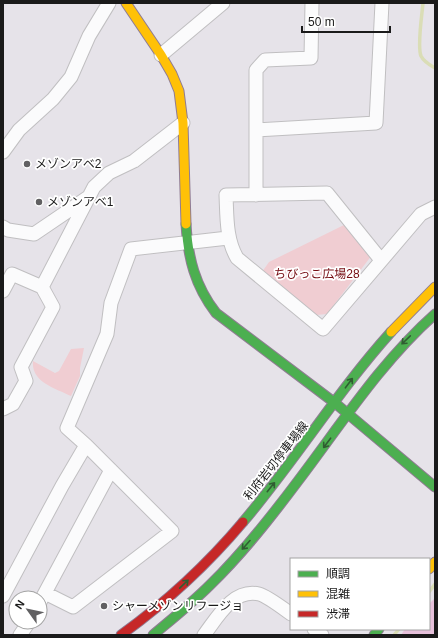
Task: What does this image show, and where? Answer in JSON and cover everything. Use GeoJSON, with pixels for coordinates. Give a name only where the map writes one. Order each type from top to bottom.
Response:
{"type":"FeatureCollection","features":[{"type":"Feature","properties":{"kind":"main road"},"geometry":{"type":"LineString","coordinates":[[126,3],[161,55],[172,74],[179,91],[183,123],[187,243],[189,261],[198,288],[206,301],[216,312],[335,403],[435,487]]}},
{"type":"Feature","properties":{"kind":"main road","name":"利府岩切停車場線"},"geometry":{"type":"LineString","coordinates":[[121,635],[182,586],[216,553],[287,468],[357,372],[393,329],[435,287]]}},
{"type":"Feature","properties":{"kind":"main road"},"geometry":{"type":"LineString","coordinates":[[153,635],[193,601],[249,542],[289,493],[402,344],[435,314]]}},
{"type":"Feature","properties":{"kind":"street"},"geometry":{"type":"LineString","coordinates":[[3,152],[19,130],[53,99],[71,77],[89,36],[109,3]]}},
{"type":"Feature","properties":{"kind":"street"},"geometry":{"type":"LineString","coordinates":[[161,55],[223,3]]}},
{"type":"Feature","properties":{"kind":"street"},"geometry":{"type":"LineString","coordinates":[[256,195],[256,70],[265,60],[311,58],[312,3]]}},
{"type":"Feature","properties":{"kind":"street"},"geometry":{"type":"LineString","coordinates":[[256,130],[376,124],[382,3]]}},
{"type":"Feature","properties":{"kind":"street"},"geometry":{"type":"LineString","coordinates":[[42,287],[94,187],[109,173],[134,161],[183,123]]}},
{"type":"Feature","properties":{"kind":"street"},"geometry":{"type":"LineString","coordinates":[[381,260],[327,193],[226,195],[228,238],[232,250],[237,258],[323,329],[421,214],[435,207]]}},
{"type":"Feature","properties":{"kind":"street"},"geometry":{"type":"LineString","coordinates":[[3,227],[8,230],[34,234],[89,197]]}},
{"type":"Feature","properties":{"kind":"street"},"geometry":{"type":"LineString","coordinates":[[48,600],[73,607],[172,531],[67,428],[107,334],[111,303],[131,249],[228,238]]}},
{"type":"Feature","properties":{"kind":"street"},"geometry":{"type":"LineString","coordinates":[[3,291],[12,274],[42,287],[53,307],[20,367],[26,381],[13,404],[3,409]]}},
{"type":"Feature","properties":{"kind":"street"},"geometry":{"type":"LineString","coordinates":[[3,596],[62,486],[86,445]]}},
{"type":"Feature","properties":{"kind":"street"},"geometry":{"type":"LineString","coordinates":[[46,590],[111,470]]}},
{"type":"Feature","properties":{"kind":"street"},"geometry":{"type":"LineString","coordinates":[[204,635],[228,604],[251,593],[260,594],[290,613]]}},
{"type":"Feature","properties":{"kind":"shaded area"},"geometry":{"type":"Polygon","coordinates":[[[435,598],[435,635],[401,635],[404,630],[430,630],[430,603],[435,598]]]}},
{"type":"Feature","properties":{"kind":"green space","name":"ちびっこ広場28"},"geometry":{"type":"Polygon","coordinates":[[[346,224],[372,255],[327,314],[316,315],[262,272],[269,262],[346,224]]]}},
{"type":"Feature","properties":{"kind":"green space"},"geometry":{"type":"Polygon","coordinates":[[[84,348],[80,376],[71,396],[45,383],[36,374],[33,368],[33,361],[55,373],[59,371],[71,349],[84,348]]]}},
{"type":"Feature","properties":{"kind":"waterway"},"geometry":{"type":"LineString","coordinates":[[423,3],[420,51],[424,60],[435,68]]}},
{"type":"Feature","properties":{"kind":"waterway"},"geometry":{"type":"LineString","coordinates":[[430,591],[435,584]]}},
{"type":"Feature","properties":{"kind":"waterway"},"geometry":{"type":"LineString","coordinates":[[394,635],[398,630]]}},
{"type":"Feature","properties":{"kind":"traffic: fast"},"geometry":{"type":"LineString","coordinates":[[186,224],[194,271],[203,292],[216,313],[335,403],[435,487]]}},
{"type":"Feature","properties":{"kind":"traffic: fast"},"geometry":{"type":"LineString","coordinates":[[153,635],[203,592],[245,548],[278,508],[346,415],[397,352],[435,314]]}},
{"type":"Feature","properties":{"kind":"traffic: fast"},"geometry":{"type":"LineString","coordinates":[[243,522],[262,499],[352,378],[391,332]]}},
{"type":"Feature","properties":{"kind":"traffic: fast"},"geometry":{"type":"LineString","coordinates":[[374,635],[378,630]]}},
{"type":"Feature","properties":{"kind":"traffic: slow"},"geometry":{"type":"LineString","coordinates":[[126,3],[161,55],[172,74],[179,91],[183,123],[186,224]]}},
{"type":"Feature","properties":{"kind":"traffic: slow"},"geometry":{"type":"LineString","coordinates":[[391,332],[435,287]]}},
{"type":"Feature","properties":{"kind":"traffic: slow"},"geometry":{"type":"LineString","coordinates":[[430,568],[435,562]]}},
{"type":"Feature","properties":{"kind":"traffic: jam"},"geometry":{"type":"LineString","coordinates":[[121,635],[155,609],[186,582],[201,568],[243,522]]}},
{"type":"Feature","properties":{"kind":"place","name":"メゾンアベ2"},"geometry":{"type":"Point","coordinates":[27,164]}},
{"type":"Feature","properties":{"kind":"place","name":"メゾンアベ1"},"geometry":{"type":"Point","coordinates":[39,202]}},
{"type":"Feature","properties":{"kind":"place","name":"シャーメゾンリフージョ"},"geometry":{"type":"Point","coordinates":[104,606]}}]}
